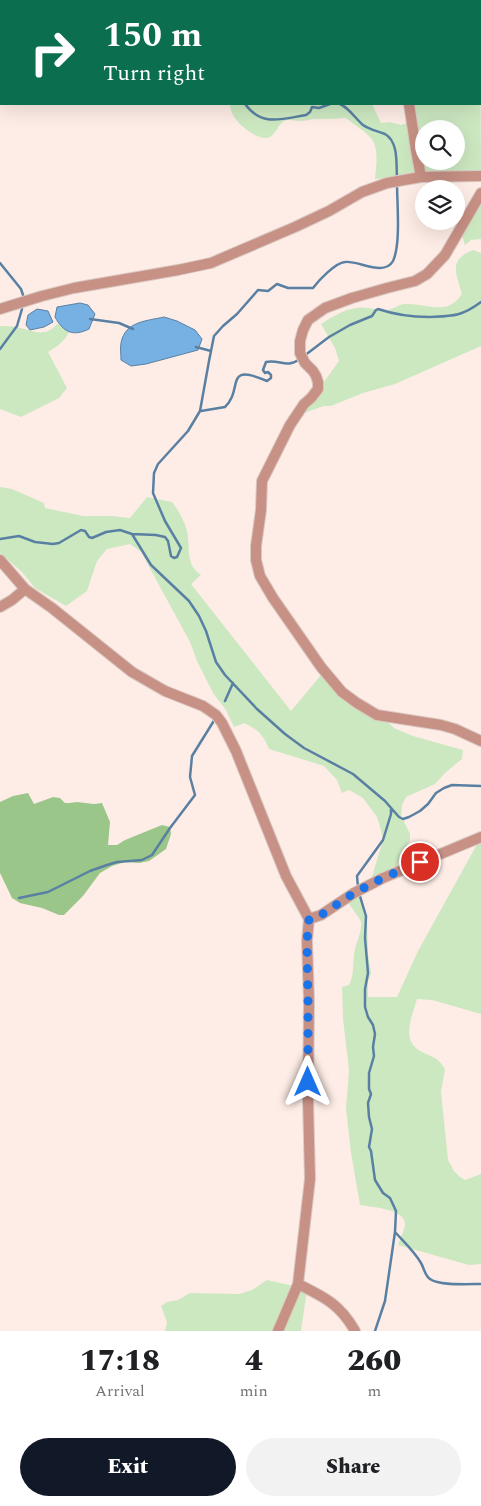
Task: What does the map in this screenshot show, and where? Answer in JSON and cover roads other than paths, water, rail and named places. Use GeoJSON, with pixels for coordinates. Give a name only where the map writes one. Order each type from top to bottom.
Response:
{"type":"FeatureCollection","features":[{"type":"Feature","properties":{"kind":"street"},"geometry":{"type":"LineString","coordinates":[[409,105],[421,177]]}},
{"type":"Feature","properties":{"kind":"street"},"geometry":{"type":"LineString","coordinates":[[0,309],[74,288],[211,263],[329,211],[362,192],[387,183],[421,177],[481,176]]}},
{"type":"Feature","properties":{"kind":"street"},"geometry":{"type":"LineString","coordinates":[[481,193],[445,255],[427,274],[415,281],[333,305],[308,320],[300,336],[300,353],[304,362],[316,376],[318,389],[304,404],[290,425],[262,481],[256,560],[260,576],[273,598],[320,666],[342,692],[377,715],[441,725],[481,741]]}},
{"type":"Feature","properties":{"kind":"street"},"geometry":{"type":"LineString","coordinates":[[0,560],[25,589],[52,608],[132,672],[165,691],[203,706],[216,715],[236,751],[286,876],[309,919],[307,941],[310,1179],[298,1284],[278,1331]]}},
{"type":"Feature","properties":{"kind":"street"},"geometry":{"type":"LineString","coordinates":[[0,608],[25,589]]}},
{"type":"Feature","properties":{"kind":"street"},"geometry":{"type":"LineString","coordinates":[[309,919],[321,915],[383,878],[481,836]]}},
{"type":"Feature","properties":{"kind":"street"},"geometry":{"type":"LineString","coordinates":[[298,1284],[342,1310],[355,1331]]}},
{"type":"Feature","properties":{"kind":"water"},"geometry":{"type":"Polygon","coordinates":[[[80,303],[88,305],[95,314],[89,329],[78,333],[69,332],[61,326],[55,317],[57,307],[80,303]]]}},
{"type":"Feature","properties":{"kind":"water"},"geometry":{"type":"Polygon","coordinates":[[[37,309],[48,311],[53,322],[44,327],[30,330],[26,325],[28,315],[37,309]]]}},
{"type":"Feature","properties":{"kind":"water"},"geometry":{"type":"Polygon","coordinates":[[[164,317],[195,330],[202,339],[198,350],[146,364],[131,366],[121,360],[121,343],[127,330],[138,323],[164,317]]]}},
{"type":"Feature","properties":{"kind":"waterway"},"geometry":{"type":"LineString","coordinates":[[246,105],[258,116],[272,120],[306,115],[312,107],[319,108],[327,105]]}},
{"type":"Feature","properties":{"kind":"waterway"},"geometry":{"type":"LineString","coordinates":[[342,105],[363,125],[385,134],[393,142],[396,154],[397,178]]}},
{"type":"Feature","properties":{"kind":"waterway"},"geometry":{"type":"LineString","coordinates":[[0,539],[19,536],[35,542],[53,544],[59,543],[81,530],[85,531],[92,538],[106,532],[120,530],[132,534],[165,537],[168,541],[171,556],[177,557],[181,548],[165,521],[153,493],[154,473],[158,464],[188,431],[200,411],[214,336],[258,290],[268,291],[277,284],[288,288],[313,288],[332,269],[345,262],[377,268],[389,266],[393,261],[397,244],[397,183]]}},
{"type":"Feature","properties":{"kind":"waterway"},"geometry":{"type":"LineString","coordinates":[[0,263],[21,289],[23,295]]}},
{"type":"Feature","properties":{"kind":"waterway"},"geometry":{"type":"LineString","coordinates":[[304,356],[329,337],[350,325],[372,316],[378,309],[410,316],[444,316],[468,311],[481,302]]}},
{"type":"Feature","properties":{"kind":"waterway"},"geometry":{"type":"LineString","coordinates":[[0,349],[17,326],[22,309]]}},
{"type":"Feature","properties":{"kind":"waterway"},"geometry":{"type":"LineString","coordinates":[[90,319],[119,323],[133,329]]}},
{"type":"Feature","properties":{"kind":"waterway"},"geometry":{"type":"LineString","coordinates":[[196,347],[211,351]]}},
{"type":"Feature","properties":{"kind":"waterway"},"geometry":{"type":"LineString","coordinates":[[201,411],[225,407],[230,400],[239,376],[253,376],[267,381],[271,378],[271,375],[263,370],[266,362],[287,364],[300,359]]}},
{"type":"Feature","properties":{"kind":"waterway"},"geometry":{"type":"LineString","coordinates":[[132,534],[151,565],[189,601],[206,631],[216,662],[225,675],[257,709],[304,748],[353,774],[385,801],[399,817],[403,819],[420,811],[436,793],[444,788],[452,785],[481,786]]}},
{"type":"Feature","properties":{"kind":"waterway"},"geometry":{"type":"LineString","coordinates":[[225,701],[233,683]]}},
{"type":"Feature","properties":{"kind":"waterway"},"geometry":{"type":"LineString","coordinates":[[19,898],[48,892],[90,871],[107,865],[117,862],[142,860],[152,855],[195,795],[190,777],[192,756],[215,719]]}},
{"type":"Feature","properties":{"kind":"waterway"},"geometry":{"type":"LineString","coordinates":[[358,887],[357,876],[383,840],[391,809]]}},
{"type":"Feature","properties":{"kind":"waterway"},"geometry":{"type":"LineString","coordinates":[[359,893],[366,916],[365,938],[368,973],[365,989],[365,1007],[375,1034],[374,1056],[369,1073],[369,1089],[371,1094],[368,1103],[372,1129],[369,1147],[375,1180],[383,1193],[390,1198],[396,1211],[395,1232],[385,1301],[375,1331]]}},
{"type":"Feature","properties":{"kind":"waterway"},"geometry":{"type":"LineString","coordinates":[[395,1232],[415,1254],[430,1279],[447,1284],[481,1284]]}}]}
